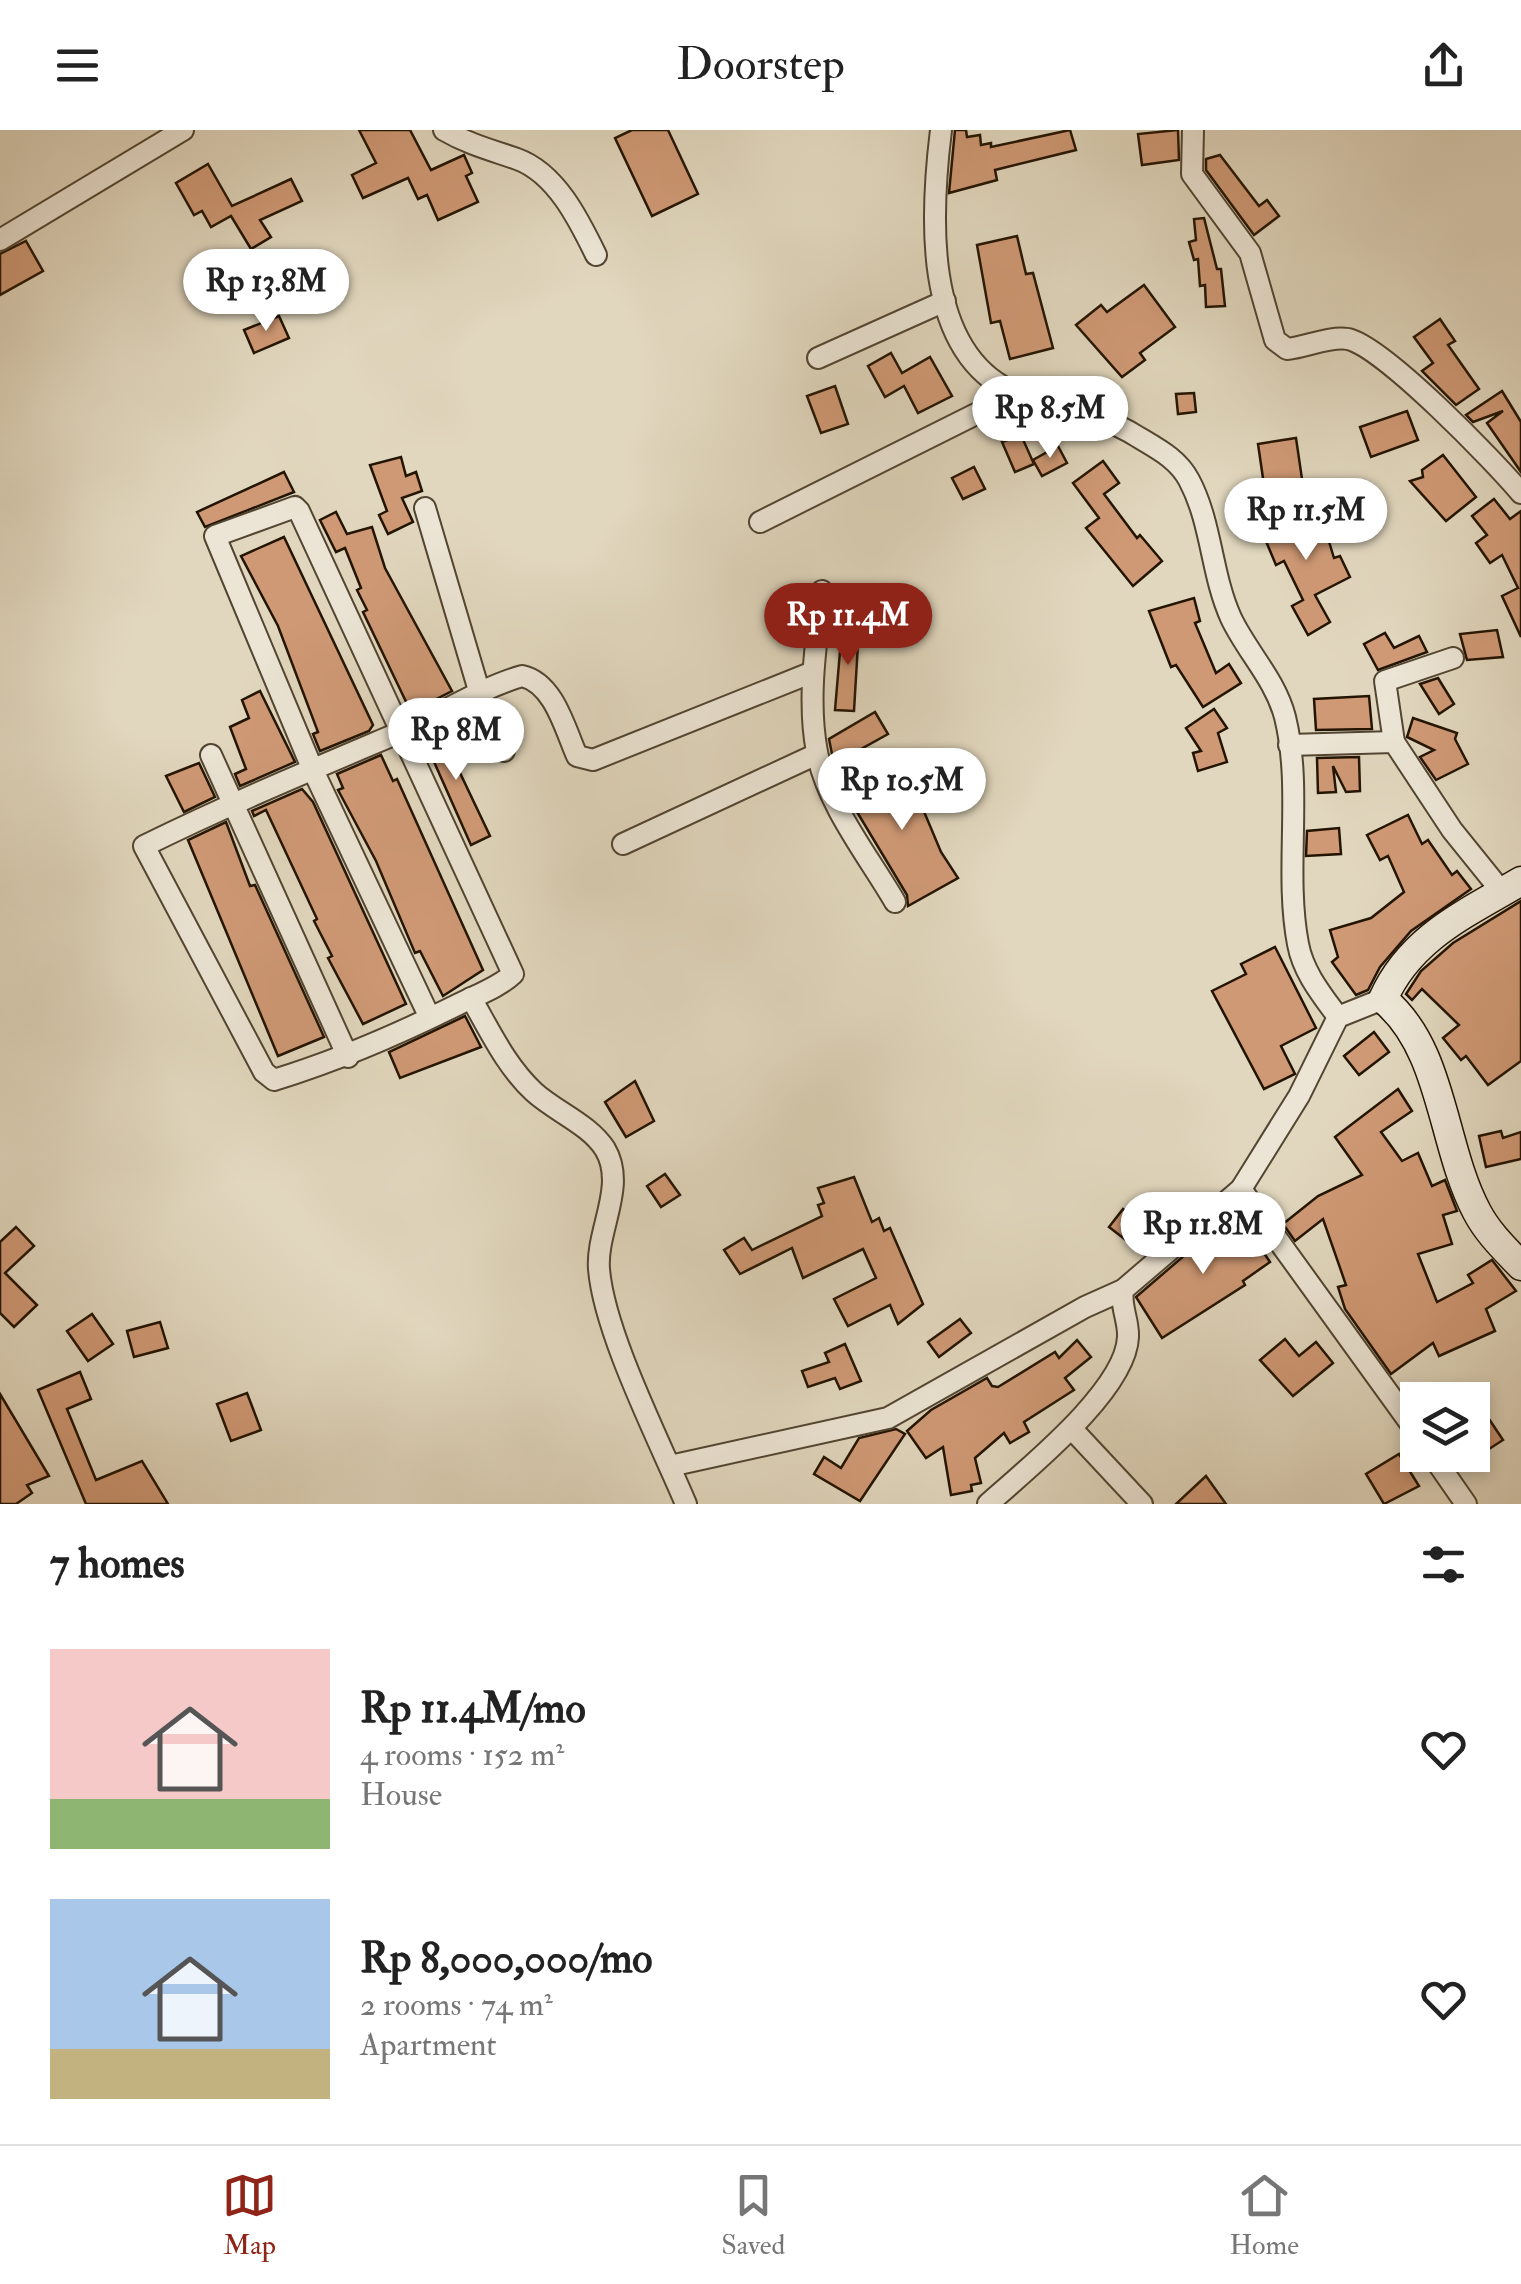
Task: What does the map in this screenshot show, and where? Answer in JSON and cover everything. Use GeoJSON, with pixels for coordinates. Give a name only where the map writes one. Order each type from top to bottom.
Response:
{"type":"FeatureCollection","features":[{"type":"Feature","properties":{"kind":"street"},"geometry":{"type":"LineString","coordinates":[[0,240],[184,130]]}},
{"type":"Feature","properties":{"kind":"street"},"geometry":{"type":"LineString","coordinates":[[444,130],[490,152],[520,160],[546,178],[576,216],[596,255]]}},
{"type":"Feature","properties":{"kind":"street"},"geometry":{"type":"LineString","coordinates":[[1193,130],[1192,174],[1250,253],[1274,340],[1288,348],[1347,339],[1369,350],[1476,444],[1521,493]]}},
{"type":"Feature","properties":{"kind":"street"},"geometry":{"type":"LineString","coordinates":[[943,132],[934,216],[944,301],[974,364],[989,380],[1016,394],[1092,414],[1124,428],[1179,464],[1205,519],[1232,618],[1258,657],[1284,716],[1289,745],[1298,945],[1316,986],[1338,1017]]}},
{"type":"Feature","properties":{"kind":"street"},"geometry":{"type":"LineString","coordinates":[[818,358],[944,301]]}},
{"type":"Feature","properties":{"kind":"street"},"geometry":{"type":"LineString","coordinates":[[760,522],[1016,394]]}},
{"type":"Feature","properties":{"kind":"street"},"geometry":{"type":"LineString","coordinates":[[425,508],[480,694],[504,751]]}},
{"type":"Feature","properties":{"kind":"street"},"geometry":{"type":"LineString","coordinates":[[430,1018],[312,768],[214,539],[276,511],[297,509],[400,733],[513,974],[471,998],[430,1018],[348,1056],[274,1080],[268,1078],[144,846],[232,802],[312,768],[400,733],[522,676],[532,679],[550,697],[577,756],[593,760],[813,672]]}},
{"type":"Feature","properties":{"kind":"street"},"geometry":{"type":"LineString","coordinates":[[822,591],[813,672],[817,754],[839,806],[895,902]]}},
{"type":"Feature","properties":{"kind":"street"},"geometry":{"type":"LineString","coordinates":[[670,1466],[888,1418],[1085,1307],[1123,1290],[1241,1189],[1298,1096],[1338,1017],[1382,999],[1399,965],[1428,936],[1512,886],[1452,830],[1394,742],[1385,681],[1453,658]]}},
{"type":"Feature","properties":{"kind":"street"},"geometry":{"type":"LineString","coordinates":[[1289,745],[1394,742]]}},
{"type":"Feature","properties":{"kind":"street"},"geometry":{"type":"LineString","coordinates":[[622,844],[817,754]]}},
{"type":"Feature","properties":{"kind":"street"},"geometry":{"type":"LineString","coordinates":[[211,756],[348,1056]]}},
{"type":"Feature","properties":{"kind":"street"},"geometry":{"type":"LineString","coordinates":[[471,998],[508,1065],[532,1091],[591,1133],[606,1151],[612,1172],[611,1200],[599,1270],[621,1347],[686,1504]]}},
{"type":"Feature","properties":{"kind":"street"},"geometry":{"type":"LineString","coordinates":[[1382,999],[1424,1056],[1450,1146],[1477,1212],[1521,1266]]}},
{"type":"Feature","properties":{"kind":"street"},"geometry":{"type":"LineString","coordinates":[[1241,1189],[1400,1409]]}},
{"type":"Feature","properties":{"kind":"street"},"geometry":{"type":"LineString","coordinates":[[988,1504],[1072,1429],[1116,1372],[1129,1335],[1123,1290]]}},
{"type":"Feature","properties":{"kind":"street"},"geometry":{"type":"LineString","coordinates":[[1072,1429],[1142,1504]]}},
{"type":"Feature","properties":{"kind":"street"},"geometry":{"type":"LineString","coordinates":[[1444,1472],[1466,1504]]}},
{"type":"Feature","properties":{"kind":"building"},"geometry":{"type":"Polygon","coordinates":[[[359,130],[410,130],[431,170],[464,155],[472,173],[466,176],[478,202],[438,220],[427,195],[418,199],[408,178],[363,198],[352,175],[376,163],[359,130]]]}},
{"type":"Feature","properties":{"kind":"building"},"geometry":{"type":"Polygon","coordinates":[[[632,130],[668,130],[698,194],[652,216],[615,138],[632,130]]]}},
{"type":"Feature","properties":{"kind":"building"},"geometry":{"type":"Polygon","coordinates":[[[955,130],[966,130],[967,137],[980,135],[981,145],[991,143],[991,147],[1070,130],[1076,150],[995,170],[997,180],[949,193],[955,130]]]}},
{"type":"Feature","properties":{"kind":"building"},"geometry":{"type":"Polygon","coordinates":[[[1178,130],[1179,160],[1142,165],[1138,134],[1178,130]]]}},
{"type":"Feature","properties":{"kind":"building"},"geometry":{"type":"Polygon","coordinates":[[[1220,155],[1259,206],[1267,200],[1279,216],[1254,235],[1206,170],[1206,159],[1220,155]]]}},
{"type":"Feature","properties":{"kind":"building"},"geometry":{"type":"Polygon","coordinates":[[[208,164],[232,206],[291,179],[302,201],[260,220],[271,237],[251,249],[231,216],[211,227],[202,211],[194,215],[176,183],[208,164]]]}},
{"type":"Feature","properties":{"kind":"building"},"geometry":{"type":"Polygon","coordinates":[[[1204,218],[1217,269],[1221,269],[1225,306],[1206,307],[1205,285],[1200,286],[1198,259],[1194,260],[1189,242],[1196,240],[1194,219],[1204,218]]]}},
{"type":"Feature","properties":{"kind":"building"},"geometry":{"type":"Polygon","coordinates":[[[1017,236],[1026,274],[1033,273],[1053,348],[1010,359],[1000,321],[991,323],[977,245],[1017,236]]]}},
{"type":"Feature","properties":{"kind":"building"},"geometry":{"type":"Polygon","coordinates":[[[26,241],[43,271],[0,295],[0,254],[26,241]]]}},
{"type":"Feature","properties":{"kind":"building"},"geometry":{"type":"Polygon","coordinates":[[[1144,285],[1175,327],[1140,353],[1145,360],[1122,377],[1076,325],[1101,305],[1107,312],[1144,285]]]}},
{"type":"Feature","properties":{"kind":"building"},"geometry":{"type":"Polygon","coordinates":[[[279,316],[289,338],[254,353],[244,330],[279,316]]]}},
{"type":"Feature","properties":{"kind":"building"},"geometry":{"type":"Polygon","coordinates":[[[1440,319],[1455,341],[1448,345],[1479,389],[1456,405],[1422,371],[1433,363],[1414,337],[1440,319]]]}},
{"type":"Feature","properties":{"kind":"building"},"geometry":{"type":"Polygon","coordinates":[[[891,353],[902,373],[930,357],[952,396],[918,413],[904,386],[885,397],[868,366],[891,353]]]}},
{"type":"Feature","properties":{"kind":"building"},"geometry":{"type":"Polygon","coordinates":[[[835,386],[848,424],[821,433],[807,396],[835,386]]]}},
{"type":"Feature","properties":{"kind":"building"},"geometry":{"type":"Polygon","coordinates":[[[1502,391],[1521,422],[1521,472],[1487,423],[1503,411],[1473,422],[1466,415],[1502,391]]]}},
{"type":"Feature","properties":{"kind":"building"},"geometry":{"type":"Polygon","coordinates":[[[1194,393],[1196,412],[1178,414],[1176,394],[1194,393]]]}},
{"type":"Feature","properties":{"kind":"building"},"geometry":{"type":"Polygon","coordinates":[[[1407,411],[1418,440],[1371,457],[1360,427],[1407,411]]]}},
{"type":"Feature","properties":{"kind":"building"},"geometry":{"type":"Polygon","coordinates":[[[1021,435],[1034,464],[1015,472],[1002,442],[1021,435]]]}},
{"type":"Feature","properties":{"kind":"building"},"geometry":{"type":"Polygon","coordinates":[[[1296,438],[1302,479],[1264,485],[1258,444],[1296,438]]]}},
{"type":"Feature","properties":{"kind":"building"},"geometry":{"type":"Polygon","coordinates":[[[1058,446],[1067,463],[1042,476],[1033,460],[1058,446]]]}},
{"type":"Feature","properties":{"kind":"building"},"geometry":{"type":"Polygon","coordinates":[[[1443,455],[1476,497],[1446,521],[1410,481],[1423,477],[1422,470],[1443,455]]]}},
{"type":"Feature","properties":{"kind":"building"},"geometry":{"type":"Polygon","coordinates":[[[401,457],[406,476],[416,472],[422,491],[402,498],[413,522],[388,534],[379,515],[387,511],[370,465],[401,457]]]}},
{"type":"Feature","properties":{"kind":"building"},"geometry":{"type":"Polygon","coordinates":[[[1103,461],[1119,483],[1104,494],[1137,538],[1140,535],[1162,561],[1133,586],[1086,528],[1099,518],[1073,483],[1103,461]]]}},
{"type":"Feature","properties":{"kind":"building"},"geometry":{"type":"Polygon","coordinates":[[[974,467],[985,489],[963,499],[952,478],[974,467]]]}},
{"type":"Feature","properties":{"kind":"building"},"geometry":{"type":"Polygon","coordinates":[[[284,472],[294,492],[205,527],[197,512],[284,472]]]}},
{"type":"Feature","properties":{"kind":"building"},"geometry":{"type":"Polygon","coordinates":[[[1494,499],[1510,519],[1521,511],[1521,637],[1502,596],[1518,588],[1502,555],[1490,563],[1476,543],[1487,535],[1472,516],[1494,499]]]}},
{"type":"Feature","properties":{"kind":"building"},"geometry":{"type":"Polygon","coordinates":[[[1319,509],[1334,558],[1340,556],[1350,577],[1315,595],[1330,622],[1308,635],[1292,606],[1303,600],[1284,561],[1276,565],[1260,527],[1319,509]]]}},
{"type":"Feature","properties":{"kind":"building"},"geometry":{"type":"Polygon","coordinates":[[[336,512],[347,534],[372,527],[385,568],[452,691],[411,712],[363,612],[367,610],[357,590],[361,588],[345,548],[336,552],[320,520],[336,512]]]}},
{"type":"Feature","properties":{"kind":"building"},"geometry":{"type":"Polygon","coordinates":[[[284,537],[373,725],[369,731],[320,751],[313,734],[318,732],[278,626],[241,556],[284,537]]]}},
{"type":"Feature","properties":{"kind":"building"},"geometry":{"type":"Polygon","coordinates":[[[1194,598],[1200,621],[1195,623],[1216,673],[1229,664],[1241,683],[1203,707],[1176,665],[1171,667],[1149,611],[1194,598]]]}},
{"type":"Feature","properties":{"kind":"building"},"geometry":{"type":"Polygon","coordinates":[[[860,610],[854,711],[835,710],[841,640],[860,610]]]}},
{"type":"Feature","properties":{"kind":"building"},"geometry":{"type":"Polygon","coordinates":[[[1497,630],[1503,657],[1467,660],[1460,634],[1497,630]]]}},
{"type":"Feature","properties":{"kind":"building"},"geometry":{"type":"Polygon","coordinates":[[[1385,633],[1394,648],[1419,636],[1427,652],[1378,670],[1364,644],[1385,633]]]}},
{"type":"Feature","properties":{"kind":"building"},"geometry":{"type":"Polygon","coordinates":[[[1438,678],[1454,704],[1439,714],[1420,684],[1438,678]]]}},
{"type":"Feature","properties":{"kind":"building"},"geometry":{"type":"Polygon","coordinates":[[[260,691],[295,762],[240,786],[235,774],[246,769],[230,727],[249,718],[242,700],[260,691]]]}},
{"type":"Feature","properties":{"kind":"building"},"geometry":{"type":"Polygon","coordinates":[[[1369,696],[1372,729],[1316,730],[1314,699],[1369,696]]]}},
{"type":"Feature","properties":{"kind":"building"},"geometry":{"type":"Polygon","coordinates":[[[1214,709],[1227,728],[1218,733],[1227,762],[1198,771],[1193,753],[1201,751],[1186,728],[1214,709]]]}},
{"type":"Feature","properties":{"kind":"building"},"geometry":{"type":"Polygon","coordinates":[[[875,712],[888,734],[834,764],[829,739],[875,712]]]}},
{"type":"Feature","properties":{"kind":"building"},"geometry":{"type":"Polygon","coordinates":[[[462,717],[465,724],[442,735],[490,836],[471,845],[423,737],[462,717]]]}},
{"type":"Feature","properties":{"kind":"building"},"geometry":{"type":"Polygon","coordinates":[[[1413,718],[1457,733],[1455,739],[1468,764],[1436,780],[1420,757],[1434,750],[1407,737],[1413,718]]]}},
{"type":"Feature","properties":{"kind":"building"},"geometry":{"type":"Polygon","coordinates":[[[381,755],[393,781],[397,779],[483,970],[443,996],[420,951],[415,953],[376,861],[338,790],[343,788],[337,774],[381,755]]]}},
{"type":"Feature","properties":{"kind":"building"},"geometry":{"type":"Polygon","coordinates":[[[1359,757],[1360,791],[1346,792],[1333,766],[1336,792],[1318,793],[1317,758],[1359,757]]]}},
{"type":"Feature","properties":{"kind":"building"},"geometry":{"type":"Polygon","coordinates":[[[199,763],[215,797],[184,812],[166,776],[199,763]]]}},
{"type":"Feature","properties":{"kind":"building"},"geometry":{"type":"Polygon","coordinates":[[[904,764],[941,852],[958,878],[908,906],[907,895],[845,792],[904,764]]]}},
{"type":"Feature","properties":{"kind":"building"},"geometry":{"type":"Polygon","coordinates":[[[302,789],[313,802],[406,1004],[363,1024],[328,958],[332,956],[314,921],[317,919],[266,810],[254,816],[252,811],[302,789]]]}},
{"type":"Feature","properties":{"kind":"building"},"geometry":{"type":"Polygon","coordinates":[[[1408,815],[1422,844],[1428,840],[1452,875],[1457,871],[1471,889],[1411,931],[1380,967],[1368,990],[1356,995],[1332,962],[1338,957],[1330,930],[1371,918],[1404,892],[1388,856],[1380,860],[1367,835],[1408,815]]]}},
{"type":"Feature","properties":{"kind":"building"},"geometry":{"type":"Polygon","coordinates":[[[226,822],[250,886],[255,885],[324,1037],[278,1056],[188,840],[226,822]]]}},
{"type":"Feature","properties":{"kind":"building"},"geometry":{"type":"Polygon","coordinates":[[[1339,828],[1341,854],[1306,856],[1307,831],[1339,828]]]}},
{"type":"Feature","properties":{"kind":"building"},"geometry":{"type":"Polygon","coordinates":[[[1521,901],[1521,1061],[1488,1085],[1466,1056],[1461,1060],[1443,1038],[1459,1025],[1422,989],[1412,1000],[1406,994],[1421,971],[1453,943],[1521,901]]]}},
{"type":"Feature","properties":{"kind":"building"},"geometry":{"type":"Polygon","coordinates":[[[1275,947],[1316,1028],[1281,1046],[1295,1074],[1264,1089],[1212,991],[1246,974],[1241,964],[1275,947]]]}},
{"type":"Feature","properties":{"kind":"building"},"geometry":{"type":"Polygon","coordinates":[[[465,1016],[481,1047],[400,1078],[389,1052],[465,1016]]]}},
{"type":"Feature","properties":{"kind":"building"},"geometry":{"type":"Polygon","coordinates":[[[1374,1032],[1389,1052],[1359,1075],[1344,1056],[1374,1032]]]}},
{"type":"Feature","properties":{"kind":"building"},"geometry":{"type":"Polygon","coordinates":[[[635,1081],[654,1121],[626,1137],[605,1102],[635,1081]]]}},
{"type":"Feature","properties":{"kind":"building"},"geometry":{"type":"Polygon","coordinates":[[[1398,1089],[1412,1111],[1381,1132],[1402,1161],[1418,1153],[1432,1186],[1445,1180],[1457,1211],[1443,1215],[1452,1244],[1418,1254],[1437,1302],[1473,1283],[1468,1275],[1492,1260],[1516,1291],[1486,1309],[1495,1331],[1439,1356],[1433,1343],[1391,1374],[1345,1309],[1338,1287],[1346,1285],[1323,1219],[1295,1241],[1283,1224],[1318,1196],[1362,1175],[1335,1137],[1398,1089]]]}},
{"type":"Feature","properties":{"kind":"building"},"geometry":{"type":"Polygon","coordinates":[[[1501,1131],[1503,1138],[1521,1132],[1521,1159],[1486,1167],[1479,1136],[1501,1131]]]}},
{"type":"Feature","properties":{"kind":"building"},"geometry":{"type":"Polygon","coordinates":[[[665,1174],[680,1195],[661,1207],[647,1186],[665,1174]]]}},
{"type":"Feature","properties":{"kind":"building"},"geometry":{"type":"Polygon","coordinates":[[[854,1177],[872,1222],[879,1218],[884,1231],[890,1228],[923,1304],[898,1324],[890,1305],[848,1326],[834,1299],[876,1278],[863,1249],[803,1278],[792,1248],[740,1274],[724,1250],[744,1238],[752,1250],[822,1216],[818,1205],[824,1203],[818,1188],[854,1177]]]}},
{"type":"Feature","properties":{"kind":"building"},"geometry":{"type":"Polygon","coordinates":[[[1123,1209],[1145,1226],[1131,1244],[1109,1227],[1123,1209]]]}},
{"type":"Feature","properties":{"kind":"building"},"geometry":{"type":"Polygon","coordinates":[[[1240,1218],[1270,1262],[1243,1281],[1245,1285],[1162,1338],[1136,1297],[1207,1236],[1240,1218]]]}},
{"type":"Feature","properties":{"kind":"building"},"geometry":{"type":"Polygon","coordinates":[[[16,1227],[34,1246],[5,1273],[37,1305],[14,1327],[0,1313],[0,1242],[16,1227]]]}},
{"type":"Feature","properties":{"kind":"building"},"geometry":{"type":"Polygon","coordinates":[[[92,1314],[113,1344],[88,1361],[67,1331],[92,1314]]]}},
{"type":"Feature","properties":{"kind":"building"},"geometry":{"type":"Polygon","coordinates":[[[960,1319],[971,1333],[939,1357],[928,1342],[960,1319]]]}},
{"type":"Feature","properties":{"kind":"building"},"geometry":{"type":"Polygon","coordinates":[[[160,1322],[168,1348],[134,1357],[127,1331],[160,1322]]]}},
{"type":"Feature","properties":{"kind":"building"},"geometry":{"type":"Polygon","coordinates":[[[1285,1339],[1299,1356],[1316,1342],[1333,1363],[1293,1396],[1260,1360],[1285,1339]]]}},
{"type":"Feature","properties":{"kind":"building"},"geometry":{"type":"Polygon","coordinates":[[[1077,1340],[1091,1357],[1065,1378],[1074,1390],[1024,1422],[1029,1432],[1010,1443],[1004,1433],[975,1458],[981,1483],[971,1485],[972,1491],[951,1495],[943,1447],[926,1458],[907,1431],[931,1410],[987,1378],[992,1386],[998,1387],[1055,1352],[1059,1358],[1077,1340]]]}},
{"type":"Feature","properties":{"kind":"building"},"geometry":{"type":"Polygon","coordinates":[[[845,1344],[861,1381],[840,1389],[835,1378],[808,1387],[802,1371],[829,1362],[825,1353],[845,1344]]]}},
{"type":"Feature","properties":{"kind":"building"},"geometry":{"type":"Polygon","coordinates":[[[80,1372],[91,1399],[67,1409],[96,1480],[142,1461],[168,1504],[86,1504],[38,1390],[80,1372]]]}},
{"type":"Feature","properties":{"kind":"building"},"geometry":{"type":"Polygon","coordinates":[[[247,1393],[261,1430],[231,1441],[217,1404],[247,1393]]]}},
{"type":"Feature","properties":{"kind":"building"},"geometry":{"type":"Polygon","coordinates":[[[0,1394],[49,1476],[27,1485],[32,1493],[16,1504],[0,1504],[0,1394]]]}},
{"type":"Feature","properties":{"kind":"building"},"geometry":{"type":"Polygon","coordinates":[[[1490,1420],[1503,1440],[1490,1448],[1490,1420]]]}},
{"type":"Feature","properties":{"kind":"building"},"geometry":{"type":"Polygon","coordinates":[[[896,1429],[905,1434],[860,1501],[814,1474],[824,1457],[841,1468],[859,1438],[896,1429]]]}},
{"type":"Feature","properties":{"kind":"building"},"geometry":{"type":"Polygon","coordinates":[[[1399,1454],[1400,1472],[1410,1472],[1419,1486],[1384,1504],[1366,1474],[1399,1454]]]}},
{"type":"Feature","properties":{"kind":"building"},"geometry":{"type":"Polygon","coordinates":[[[1206,1476],[1226,1504],[1176,1504],[1206,1476]]]}}]}
